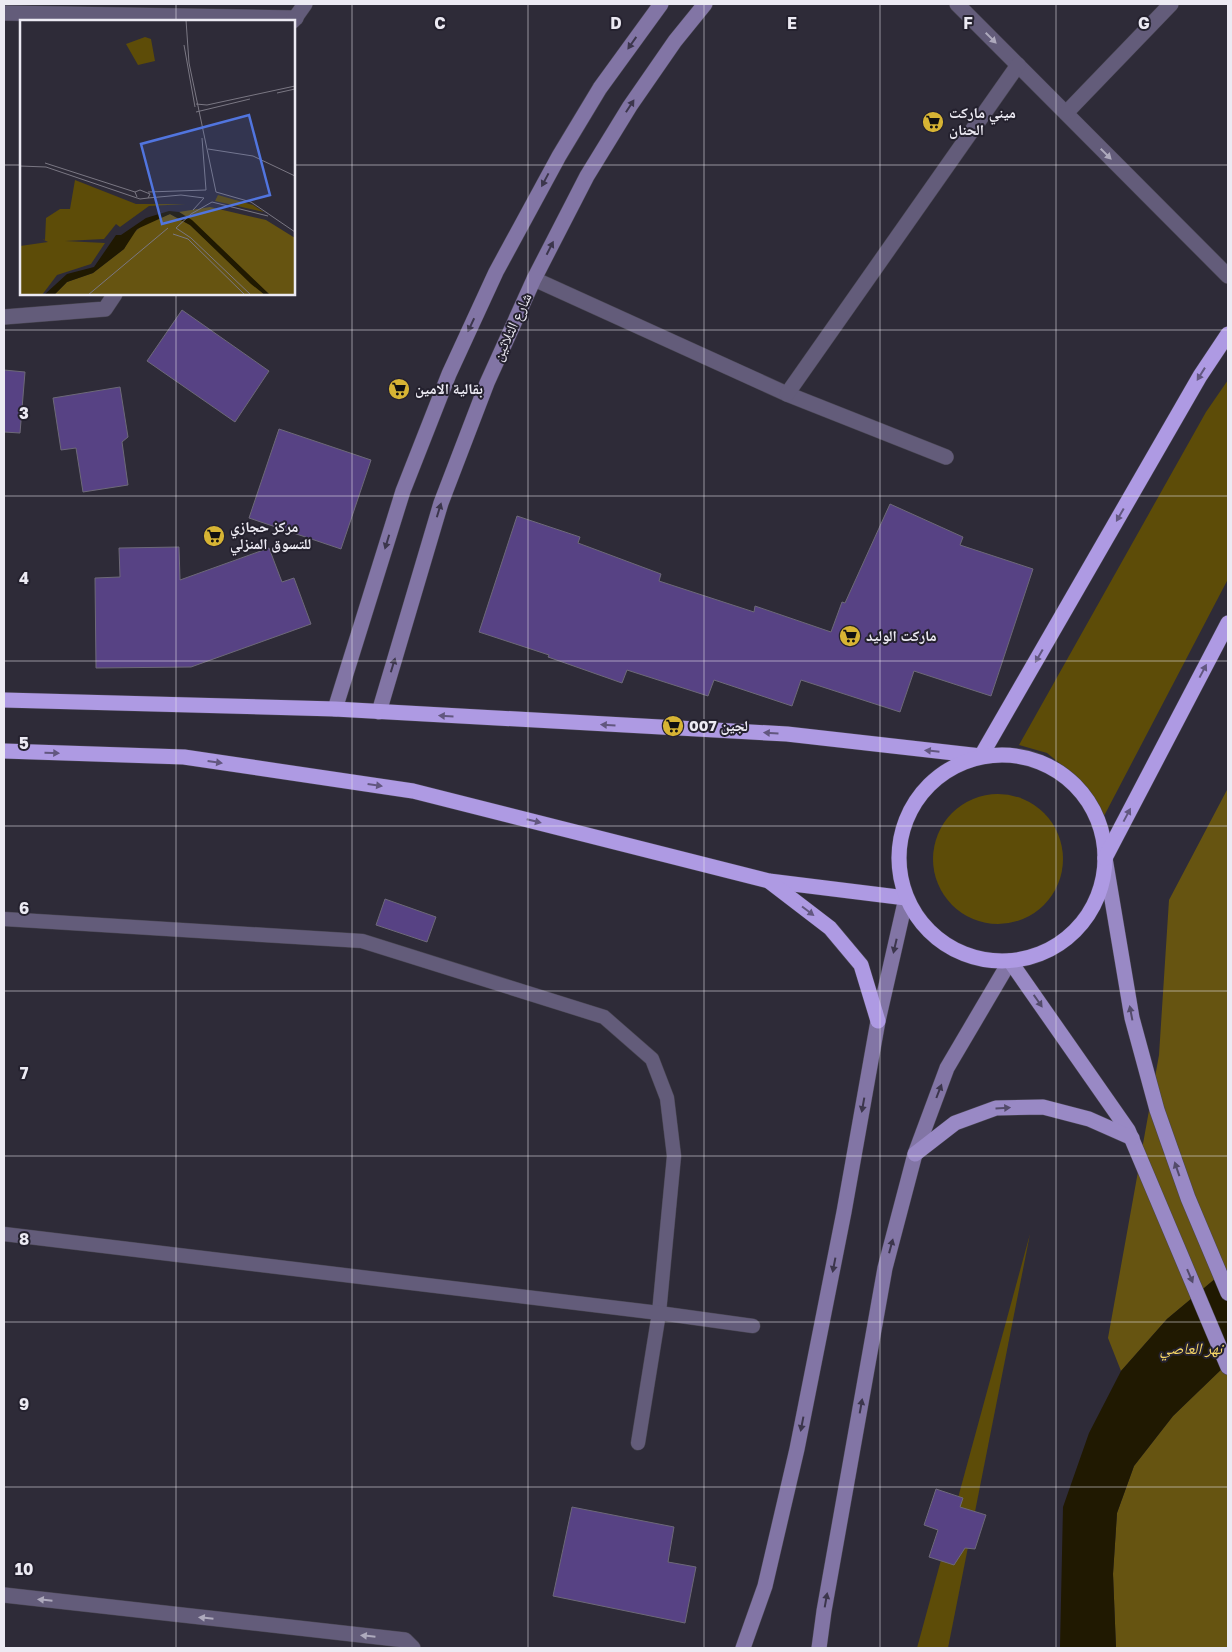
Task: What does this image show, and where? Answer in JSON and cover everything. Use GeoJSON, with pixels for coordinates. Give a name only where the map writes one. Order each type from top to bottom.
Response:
{"type":"FeatureCollection","features":[{"type":"Feature","properties":{"kind":"highway"},"geometry":{"type":"LineString","coordinates":[[4,700],[335,709],[787,734],[981,756],[1006,754],[1032,758],[1056,769],[1076,785],[1091,806],[1102,830],[1105,858],[1102,882],[1093,906],[1078,928],[1059,945],[1035,956],[1010,962],[984,960],[959,953],[937,939],[919,921],[906,898],[899,873],[899,847],[905,822],[917,798],[934,779],[959,763],[981,756],[1200,376],[1228,334]]}},
{"type":"Feature","properties":{"kind":"highway"},"geometry":{"type":"LineString","coordinates":[[1105,858],[1228,623]]}},
{"type":"Feature","properties":{"kind":"highway"},"geometry":{"type":"LineString","coordinates":[[4,751],[184,757],[413,791],[768,882],[906,898]]}},
{"type":"Feature","properties":{"kind":"highway"},"geometry":{"type":"LineString","coordinates":[[768,882],[830,928],[861,965],[878,1021]]}},
{"type":"Feature","properties":{"kind":"main road"},"geometry":{"type":"LineString","coordinates":[[335,709],[403,491],[449,374],[496,272],[559,156],[590,105],[661,4]]}},
{"type":"Feature","properties":{"kind":"main road","name":"شارع الثلاثين"},"geometry":{"type":"LineString","coordinates":[[379,712],[442,503],[487,383],[534,279],[586,176],[625,114],[675,41],[706,4]]}},
{"type":"Feature","properties":{"kind":"main road"},"geometry":{"type":"LineString","coordinates":[[1105,858],[1132,1018],[1156,1110],[1194,1214],[1228,1293]]}},
{"type":"Feature","properties":{"kind":"main road"},"geometry":{"type":"LineString","coordinates":[[743,1648],[765,1586],[797,1448],[844,1212],[878,1021],[906,898]]}},
{"type":"Feature","properties":{"kind":"main road"},"geometry":{"type":"LineString","coordinates":[[819,1648],[885,1268],[915,1154],[948,1068],[1010,962],[1128,1130],[1228,1367]]}},
{"type":"Feature","properties":{"kind":"main road"},"geometry":{"type":"LineString","coordinates":[[915,1154],[955,1123],[996,1108],[1043,1108],[1089,1119],[1132,1138]]}},
{"type":"Feature","properties":{"kind":"street"},"geometry":{"type":"LineString","coordinates":[[4,13],[295,20],[305,4]]}},
{"type":"Feature","properties":{"kind":"street"},"geometry":{"type":"LineString","coordinates":[[957,4],[1228,276]]}},
{"type":"Feature","properties":{"kind":"street"},"geometry":{"type":"LineString","coordinates":[[1066,114],[1171,4]]}},
{"type":"Feature","properties":{"kind":"street"},"geometry":{"type":"LineString","coordinates":[[787,394],[1018,65]]}},
{"type":"Feature","properties":{"kind":"street"},"geometry":{"type":"LineString","coordinates":[[534,279],[787,394],[946,457]]}},
{"type":"Feature","properties":{"kind":"street"},"geometry":{"type":"LineString","coordinates":[[4,317],[105,309],[114,295]]}},
{"type":"Feature","properties":{"kind":"street"},"geometry":{"type":"LineString","coordinates":[[4,1596],[405,1640],[412,1648]]}},
{"type":"Feature","properties":{"kind":"lane"},"geometry":{"type":"LineString","coordinates":[[4,919],[362,941],[604,1017],[652,1059],[667,1098],[674,1156],[660,1313],[638,1443]]}},
{"type":"Feature","properties":{"kind":"lane"},"geometry":{"type":"LineString","coordinates":[[4,1234],[660,1313],[753,1326]]}},
{"type":"Feature","properties":{"kind":"shaded area"},"geometry":{"type":"Polygon","coordinates":[[[1228,380],[1228,579],[1104,816],[1080,780],[1047,753],[1019,745],[1206,412],[1228,380]]]}},
{"type":"Feature","properties":{"kind":"shaded area"},"geometry":{"type":"Polygon","coordinates":[[[1228,788],[1228,1268],[1167,1319],[1121,1371],[1108,1338],[1159,1055],[1169,900],[1228,788]]]}},
{"type":"Feature","properties":{"kind":"shaded area"},"geometry":{"type":"Polygon","coordinates":[[[998,794],[1011,795],[1023,799],[1044,813],[1058,834],[1062,846],[1062,872],[1058,884],[1044,905],[1023,919],[1011,923],[998,924],[985,923],[973,919],[952,905],[938,884],[934,872],[933,859],[934,846],[938,834],[952,813],[973,799],[985,795],[998,794]]]}},
{"type":"Feature","properties":{"kind":"shaded area"},"geometry":{"type":"Polygon","coordinates":[[[1030,1234],[948,1648],[917,1648],[1030,1234]]]}},
{"type":"Feature","properties":{"kind":"shaded area"},"geometry":{"type":"Polygon","coordinates":[[[1228,1363],[1228,1648],[1116,1648],[1113,1574],[1117,1513],[1134,1466],[1173,1416],[1228,1363]]]}},
{"type":"Feature","properties":{"kind":"water","name":"نهر العاصي"},"geometry":{"type":"Polygon","coordinates":[[[1228,1268],[1228,1363],[1173,1416],[1134,1466],[1117,1513],[1113,1574],[1116,1648],[1060,1648],[1063,1507],[1089,1433],[1121,1371],[1167,1319],[1228,1268]]]}},
{"type":"Feature","properties":{"kind":"building"},"geometry":{"type":"Polygon","coordinates":[[[182,310],[269,371],[235,422],[147,361],[182,310]]]}},
{"type":"Feature","properties":{"kind":"building"},"geometry":{"type":"Polygon","coordinates":[[[4,370],[25,372],[20,433],[4,432],[4,370]]]}},
{"type":"Feature","properties":{"kind":"building"},"geometry":{"type":"Polygon","coordinates":[[[120,387],[128,437],[122,442],[128,485],[83,492],[76,448],[61,450],[53,398],[120,387]]]}},
{"type":"Feature","properties":{"kind":"building"},"geometry":{"type":"Polygon","coordinates":[[[279,429],[371,460],[341,549],[249,518],[279,429]]]}},
{"type":"Feature","properties":{"kind":"building"},"geometry":{"type":"Polygon","coordinates":[[[890,504],[963,537],[960,545],[1033,569],[991,696],[914,671],[900,712],[801,680],[792,706],[714,680],[708,696],[627,670],[622,683],[548,657],[549,655],[479,632],[517,516],[580,537],[578,543],[661,574],[659,581],[754,612],[755,606],[831,632],[842,602],[845,603],[890,504]]]}},
{"type":"Feature","properties":{"kind":"building"},"geometry":{"type":"Polygon","coordinates":[[[179,547],[180,580],[269,548],[282,582],[294,578],[311,624],[191,667],[96,668],[95,578],[120,577],[119,548],[179,547]]]}},
{"type":"Feature","properties":{"kind":"building"},"geometry":{"type":"Polygon","coordinates":[[[385,899],[436,917],[427,942],[376,925],[385,899]]]}},
{"type":"Feature","properties":{"kind":"building"},"geometry":{"type":"Polygon","coordinates":[[[936,1489],[963,1498],[960,1507],[986,1515],[975,1549],[965,1548],[954,1565],[929,1557],[938,1530],[924,1525],[936,1489]]]}},
{"type":"Feature","properties":{"kind":"building"},"geometry":{"type":"Polygon","coordinates":[[[572,1507],[674,1527],[668,1562],[696,1567],[685,1623],[553,1596],[572,1507]]]}},
{"type":"Feature","properties":{"kind":"place","name":"ميني ماركت الحنان"},"geometry":{"type":"Point","coordinates":[933,122]}},
{"type":"Feature","properties":{"kind":"place","name":"بقالية الامين"},"geometry":{"type":"Point","coordinates":[399,389]}},
{"type":"Feature","properties":{"kind":"place","name":"مركز حجازي للتسوق المنزلي"},"geometry":{"type":"Point","coordinates":[214,536]}},
{"type":"Feature","properties":{"kind":"place","name":"ماركت الوليد"},"geometry":{"type":"Point","coordinates":[850,636]}},
{"type":"Feature","properties":{"kind":"place","name":"لجين 007"},"geometry":{"type":"Point","coordinates":[673,726]}}]}
